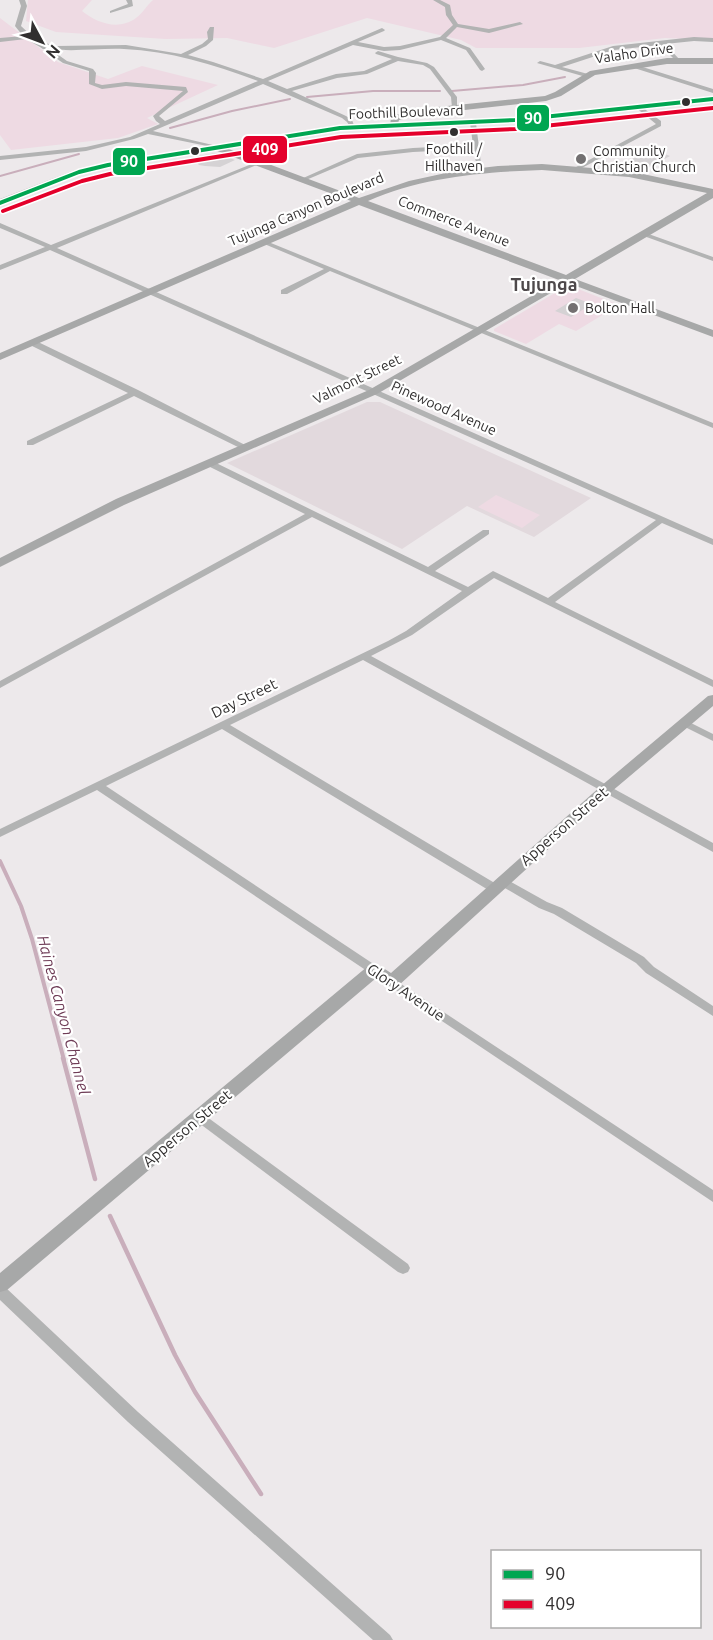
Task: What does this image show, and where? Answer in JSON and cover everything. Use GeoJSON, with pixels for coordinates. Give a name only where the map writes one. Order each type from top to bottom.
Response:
{"type":"FeatureCollection","features":[{"type":"Feature","properties":{"kind":"main road","name":"Foothill Boulevard"},"geometry":{"type":"LineString","coordinates":[[0,203],[97,167],[215,147],[353,127],[473,123],[713,99]]}},
{"type":"Feature","properties":{"kind":"street"},"geometry":{"type":"LineString","coordinates":[[22,0],[24,6],[18,26],[27,37],[65,62],[90,70],[93,73],[92,84],[95,86],[126,84],[184,88],[186,91],[179,99],[156,116],[158,120],[166,124]]}},
{"type":"Feature","properties":{"kind":"street"},"geometry":{"type":"LineString","coordinates":[[112,12],[131,5],[129,0]]}},
{"type":"Feature","properties":{"kind":"street"},"geometry":{"type":"LineString","coordinates":[[436,0],[448,6],[449,15],[456,25],[489,32],[520,24]]}},
{"type":"Feature","properties":{"kind":"street"},"geometry":{"type":"LineString","coordinates":[[350,44],[397,49],[442,38],[456,25]]}},
{"type":"Feature","properties":{"kind":"street"},"geometry":{"type":"LineString","coordinates":[[183,55],[211,39],[212,28]]}},
{"type":"Feature","properties":{"kind":"street"},"geometry":{"type":"LineString","coordinates":[[0,158],[112,144],[148,132],[382,30]]}},
{"type":"Feature","properties":{"kind":"street"},"geometry":{"type":"LineString","coordinates":[[0,40],[27,37]]}},
{"type":"Feature","properties":{"kind":"street"},"geometry":{"type":"LineString","coordinates":[[442,38],[468,49],[483,69]]}},
{"type":"Feature","properties":{"kind":"street"},"geometry":{"type":"LineString","coordinates":[[556,67],[612,48],[694,39],[713,40]]}},
{"type":"Feature","properties":{"kind":"street"},"geometry":{"type":"LineString","coordinates":[[350,44],[397,59],[425,64],[432,68],[454,97],[455,108]]}},
{"type":"Feature","properties":{"kind":"street"},"geometry":{"type":"LineString","coordinates":[[662,44],[676,60]]}},
{"type":"Feature","properties":{"kind":"street"},"geometry":{"type":"LineString","coordinates":[[43,46],[125,47],[183,55],[237,70],[287,91],[344,117],[353,127]]}},
{"type":"Feature","properties":{"kind":"street"},"geometry":{"type":"LineString","coordinates":[[287,91],[336,76],[364,73],[397,59]]}},
{"type":"Feature","properties":{"kind":"street","name":"Valaho Drive"},"geometry":{"type":"LineString","coordinates":[[394,125],[393,120],[396,118],[455,108],[546,98],[558,94],[586,75],[676,60],[713,61]]}},
{"type":"Feature","properties":{"kind":"street"},"geometry":{"type":"LineString","coordinates":[[540,63],[586,75]]}},
{"type":"Feature","properties":{"kind":"street"},"geometry":{"type":"LineString","coordinates":[[633,66],[713,91]]}},
{"type":"Feature","properties":{"kind":"street"},"geometry":{"type":"LineString","coordinates":[[578,168],[659,125],[659,122],[637,106]]}},
{"type":"Feature","properties":{"kind":"street"},"geometry":{"type":"LineString","coordinates":[[473,123],[480,171]]}},
{"type":"Feature","properties":{"kind":"street","name":"Commerce Avenue"},"geometry":{"type":"LineString","coordinates":[[148,132],[215,147],[261,162],[713,334]]}},
{"type":"Feature","properties":{"kind":"street"},"geometry":{"type":"LineString","coordinates":[[304,179],[357,156],[476,147]]}},
{"type":"Feature","properties":{"kind":"street"},"geometry":{"type":"LineString","coordinates":[[0,268],[261,162]]}},
{"type":"Feature","properties":{"kind":"street","name":"Tujunga Canyon Boulevard"},"geometry":{"type":"LineString","coordinates":[[0,357],[361,201],[410,184],[480,171],[578,168],[642,175],[713,193]]}},
{"type":"Feature","properties":{"kind":"street","name":"Valmont Street"},"geometry":{"type":"LineString","coordinates":[[0,562],[120,502],[373,392],[713,193]]}},
{"type":"Feature","properties":{"kind":"street","name":"Pinewood Avenue"},"geometry":{"type":"LineString","coordinates":[[0,225],[713,542]]}},
{"type":"Feature","properties":{"kind":"street"},"geometry":{"type":"LineString","coordinates":[[643,234],[713,259]]}},
{"type":"Feature","properties":{"kind":"street"},"geometry":{"type":"LineString","coordinates":[[264,242],[713,426]]}},
{"type":"Feature","properties":{"kind":"street"},"geometry":{"type":"LineString","coordinates":[[284,292],[329,269]]}},
{"type":"Feature","properties":{"kind":"street"},"geometry":{"type":"LineString","coordinates":[[33,343],[245,447]]}},
{"type":"Feature","properties":{"kind":"street"},"geometry":{"type":"LineString","coordinates":[[30,443],[135,392]]}},
{"type":"Feature","properties":{"kind":"street"},"geometry":{"type":"LineString","coordinates":[[209,463],[469,591]]}},
{"type":"Feature","properties":{"kind":"street"},"geometry":{"type":"LineString","coordinates":[[0,685],[311,514]]}},
{"type":"Feature","properties":{"kind":"street"},"geometry":{"type":"LineString","coordinates":[[662,519],[549,602],[713,684]]}},
{"type":"Feature","properties":{"kind":"street"},"geometry":{"type":"LineString","coordinates":[[428,571],[486,532]]}},
{"type":"Feature","properties":{"kind":"street","name":"Day Street"},"geometry":{"type":"LineString","coordinates":[[0,833],[409,633],[493,574],[549,602]]}},
{"type":"Feature","properties":{"kind":"street"},"geometry":{"type":"LineString","coordinates":[[363,656],[713,848]]}},
{"type":"Feature","properties":{"kind":"street","name":"Apperson Street"},"geometry":{"type":"LineString","coordinates":[[392,982],[606,789],[713,699]]}},
{"type":"Feature","properties":{"kind":"street"},"geometry":{"type":"LineString","coordinates":[[685,723],[713,738]]}},
{"type":"Feature","properties":{"kind":"street"},"geometry":{"type":"LineString","coordinates":[[223,725],[498,885],[640,960],[650,970],[713,1012]]}},
{"type":"Feature","properties":{"kind":"street","name":"Glory Avenue"},"geometry":{"type":"LineString","coordinates":[[99,786],[713,1197]]}},
{"type":"Feature","properties":{"kind":"street","name":"Apperson Street"},"geometry":{"type":"LineString","coordinates":[[0,1284],[374,970]]}},
{"type":"Feature","properties":{"kind":"street"},"geometry":{"type":"LineString","coordinates":[[199,1117],[403,1268]]}},
{"type":"Feature","properties":{"kind":"street"},"geometry":{"type":"LineString","coordinates":[[0,1291],[133,1417],[385,1640]]}},
{"type":"Feature","properties":{"kind":"shaded area"},"geometry":{"type":"Polygon","coordinates":[[[28,0],[92,0],[82,11],[101,22],[115,25],[136,18],[153,0],[713,0],[713,40],[665,38],[579,48],[476,48],[461,40],[367,18],[274,48],[227,38],[166,39],[56,32],[26,21],[28,0]]]}},
{"type":"Feature","properties":{"kind":"shaded area"},"geometry":{"type":"Polygon","coordinates":[[[0,18],[58,62],[108,79],[142,66],[218,85],[147,118],[158,124],[118,138],[11,150],[0,135],[0,18]]]}},
{"type":"Feature","properties":{"kind":"shaded area"},"geometry":{"type":"Polygon","coordinates":[[[565,287],[573,287],[619,305],[576,331],[559,324],[526,344],[494,331],[494,329],[565,287]]]}},
{"type":"Feature","properties":{"kind":"shaded area"},"geometry":{"type":"Polygon","coordinates":[[[367,402],[380,402],[591,498],[534,537],[467,506],[402,549],[227,463],[367,402]]]}},
{"type":"Feature","properties":{"kind":"shaded area"},"geometry":{"type":"Polygon","coordinates":[[[496,495],[540,515],[522,528],[478,507],[496,495]]]}},
{"type":"Feature","properties":{"kind":"building"},"geometry":{"type":"Polygon","coordinates":[[[651,149],[670,156],[648,168],[628,161],[651,149]]]}},
{"type":"Feature","properties":{"kind":"building"},"geometry":{"type":"Polygon","coordinates":[[[216,153],[235,160],[220,167],[205,166],[199,165],[192,157],[216,153]]]}},
{"type":"Feature","properties":{"kind":"building","name":"Bolton Hall"},"geometry":{"type":"Polygon","coordinates":[[[576,298],[592,304],[571,317],[555,311],[576,298]]]}},
{"type":"Feature","properties":{"kind":"waterway","name":"Haines Canyon Channel"},"geometry":{"type":"LineString","coordinates":[[452,91],[523,85],[565,77]]}},
{"type":"Feature","properties":{"kind":"waterway","name":"Haines Canyon Channel"},"geometry":{"type":"LineString","coordinates":[[307,97],[373,91],[440,91]]}},
{"type":"Feature","properties":{"kind":"waterway","name":"Haines Canyon Channel"},"geometry":{"type":"LineString","coordinates":[[170,128],[232,111],[290,99]]}},
{"type":"Feature","properties":{"kind":"waterway","name":"Haines Canyon Channel"},"geometry":{"type":"LineString","coordinates":[[0,176],[79,154]]}},
{"type":"Feature","properties":{"kind":"waterway","name":"Haines Canyon Channel"},"geometry":{"type":"LineString","coordinates":[[0,861],[21,906],[32,939],[64,1060]]}},
{"type":"Feature","properties":{"kind":"waterway","name":"Haines Canyon Channel"},"geometry":{"type":"LineString","coordinates":[[63,1058],[95,1179]]}},
{"type":"Feature","properties":{"kind":"waterway","name":"Haines Canyon Channel"},"geometry":{"type":"LineString","coordinates":[[110,1216],[175,1355],[195,1392],[261,1494]]}},
{"type":"Feature","properties":{"kind":"transit line","name":"90"},"geometry":{"type":"LineString","coordinates":[[0,203],[79,172],[108,165],[340,128],[515,120],[713,99]]}},
{"type":"Feature","properties":{"kind":"transit line","name":"409"},"geometry":{"type":"LineString","coordinates":[[3,211],[82,181],[110,174],[341,137],[516,129],[713,108]]}},
{"type":"Feature","properties":{"kind":"place","name":"Foothill / Hillhaven"},"geometry":{"type":"Point","coordinates":[454,132]}},
{"type":"Feature","properties":{"kind":"place","name":"Community Christian Church"},"geometry":{"type":"Point","coordinates":[581,159]}},
{"type":"Feature","properties":{"kind":"place","name":"Bolton Hall"},"geometry":{"type":"Point","coordinates":[573,308]}},
{"type":"Feature","properties":{"kind":"district","name":"Tujunga"},"geometry":{"type":"Point","coordinates":[544,284]}}]}
